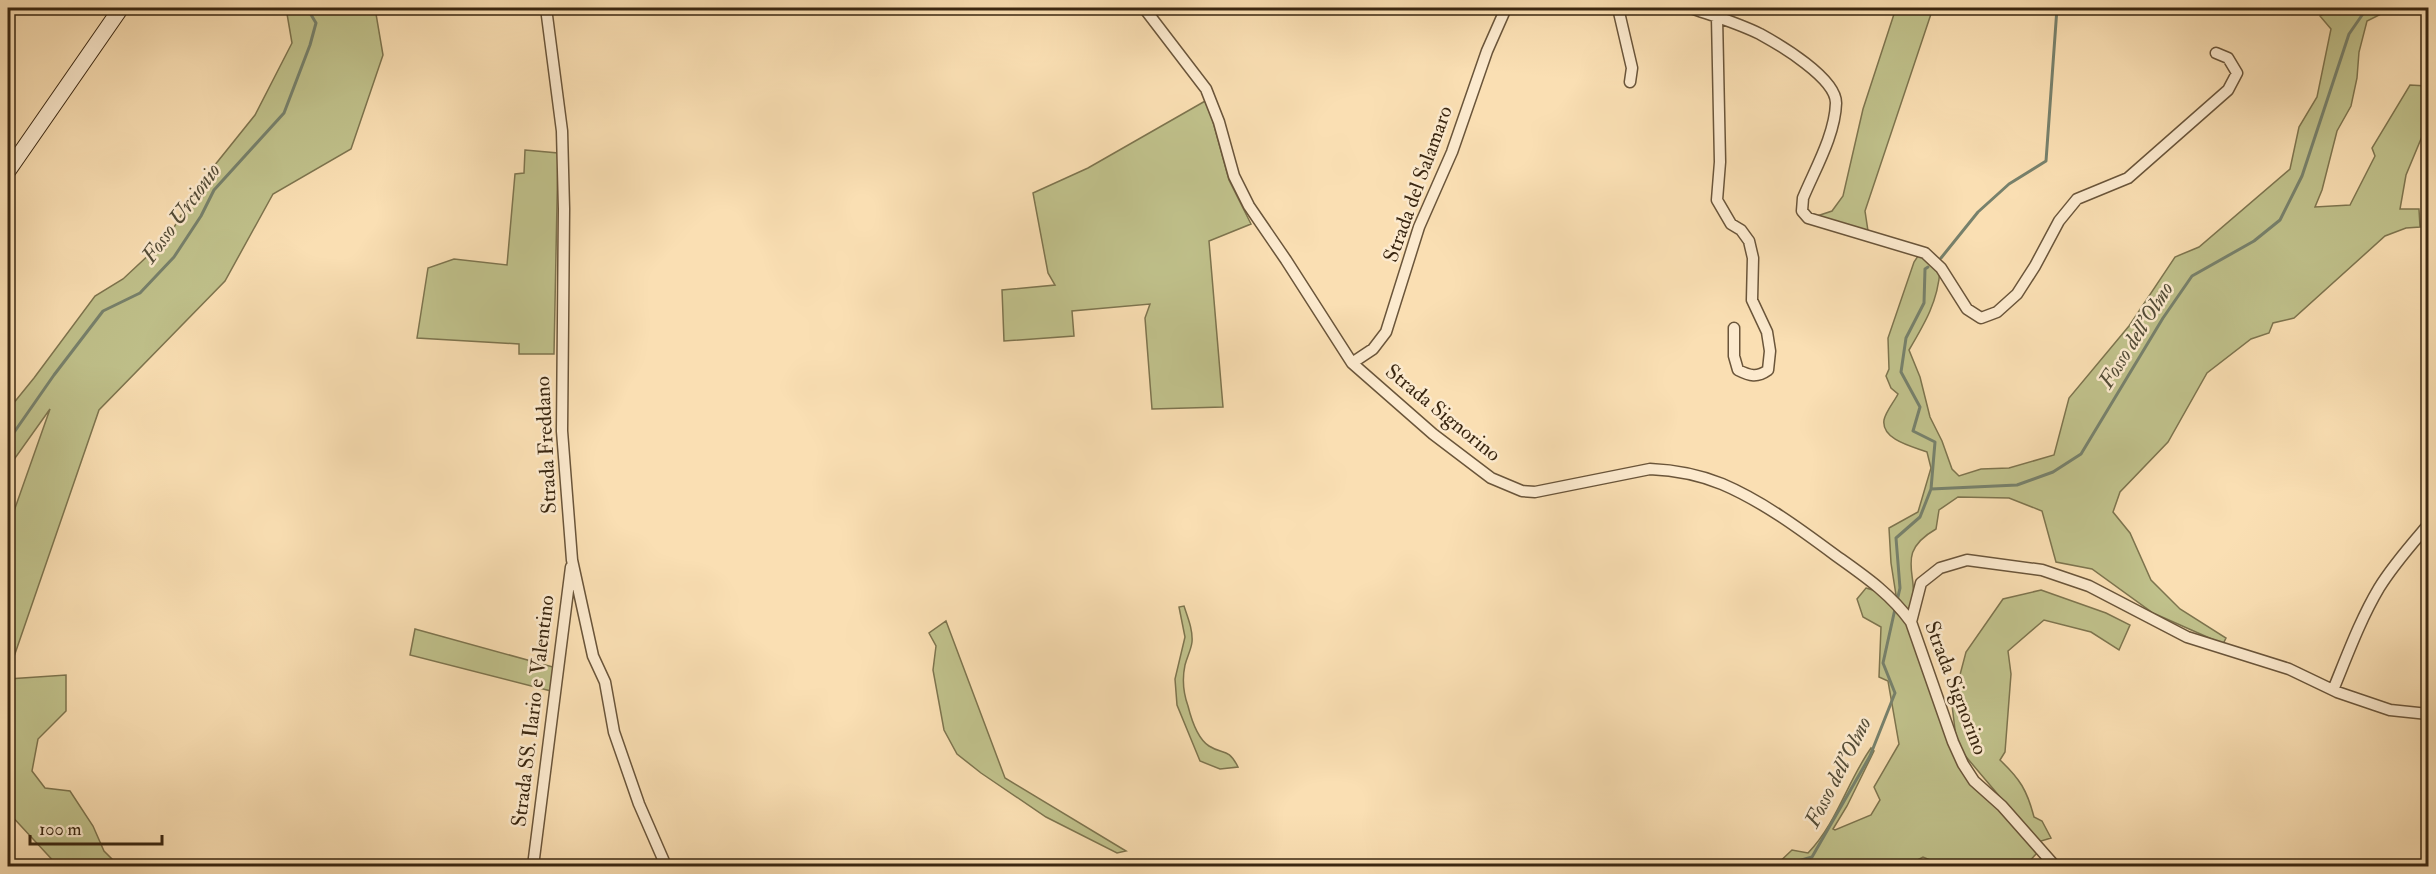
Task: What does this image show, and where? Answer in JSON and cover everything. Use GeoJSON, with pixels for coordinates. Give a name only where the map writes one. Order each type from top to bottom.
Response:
{"type":"FeatureCollection","features":[{"type":"Feature","properties":{"kind":"street"},"geometry":{"type":"LineString","coordinates":[[8,171],[121,8]]}},
{"type":"Feature","properties":{"kind":"street","name":"Strada Freddano"},"geometry":{"type":"LineString","coordinates":[[546,8],[562,131],[564,209],[562,431],[572,560],[593,656],[605,682],[614,732],[639,804],[666,867]]}},
{"type":"Feature","properties":{"kind":"street","name":"Strada Signorino"},"geometry":{"type":"LineString","coordinates":[[1144,8],[1206,89],[1219,122],[1234,176],[1249,206],[1352,363],[1441,440],[1491,478],[1522,491],[1535,492],[1650,469],[1667,470],[1721,484],[1774,513],[1828,550],[1883,590],[1911,622],[1963,764],[1974,781],[2002,806],[2055,867]]}},
{"type":"Feature","properties":{"kind":"street","name":"Strada del Salamaro"},"geometry":{"type":"LineString","coordinates":[[1352,363],[1373,349],[1386,332],[1419,227],[1452,152],[1487,51],[1506,8]]}},
{"type":"Feature","properties":{"kind":"street"},"geometry":{"type":"LineString","coordinates":[[1618,8],[1632,68],[1630,82]]}},
{"type":"Feature","properties":{"kind":"street"},"geometry":{"type":"LineString","coordinates":[[1691,8],[1758,33],[1795,55],[1828,83],[1836,100],[1832,126],[1803,198],[1802,211],[1808,218],[1925,253],[1941,268],[1967,309],[1981,318],[1997,312],[2016,294],[2036,266],[2059,221],[2077,199],[2128,178],[2228,90],[2237,73],[2228,58],[2216,53]]}},
{"type":"Feature","properties":{"kind":"street"},"geometry":{"type":"LineString","coordinates":[[1717,17],[1720,162],[1717,200],[1731,224],[1741,230],[1749,241],[1753,258],[1752,300],[1767,332],[1770,351],[1768,370],[1760,375],[1749,376],[1738,369],[1734,356],[1734,328]]}},
{"type":"Feature","properties":{"kind":"street"},"geometry":{"type":"LineString","coordinates":[[2333,690],[2358,630],[2380,587],[2400,558],[2428,525]]}},
{"type":"Feature","properties":{"kind":"street","name":"Strada SS. Ilario e Valentino"},"geometry":{"type":"LineString","coordinates":[[533,867],[572,560]]}},
{"type":"Feature","properties":{"kind":"street"},"geometry":{"type":"LineString","coordinates":[[1911,622],[1921,583],[1940,568],[1967,560],[2043,570],[2090,586],[2187,637],[2289,669],[2333,690],[2390,710],[2428,714]]}},
{"type":"Feature","properties":{"kind":"green space"},"geometry":{"type":"Polygon","coordinates":[[[286,8],[375,8],[383,55],[351,149],[273,194],[225,281],[99,410],[8,674],[8,528],[50,409],[8,468],[8,410],[95,296],[123,279],[169,236],[198,186],[255,115],[292,43],[286,8]]]}},
{"type":"Feature","properties":{"kind":"green space"},"geometry":{"type":"Polygon","coordinates":[[[1896,8],[1933,8],[1865,211],[1868,231],[1817,216],[1832,211],[1843,196],[1863,109],[1896,8]]]}},
{"type":"Feature","properties":{"kind":"green space"},"geometry":{"type":"Polygon","coordinates":[[[2334,8],[2393,8],[2367,21],[2359,52],[2357,78],[2351,106],[2337,131],[2322,190],[2315,207],[2350,205],[2375,156],[2372,148],[2410,85],[2427,86],[2428,122],[2406,175],[2400,209],[2419,209],[2420,227],[2406,228],[2385,236],[2294,318],[2273,323],[2269,333],[2251,339],[2207,373],[2168,442],[2120,492],[2113,512],[2130,533],[2151,580],[2180,609],[2226,638],[2223,644],[2153,613],[2092,569],[2056,562],[2042,511],[2009,498],[1958,497],[1939,510],[1936,529],[1922,539],[1914,549],[1911,558],[1913,589],[1908,612],[1896,595],[1889,528],[1918,512],[1931,468],[1927,452],[1893,438],[1884,427],[1884,420],[1898,394],[1891,388],[1886,376],[1889,369],[1888,338],[1914,262],[1920,253],[1940,270],[1939,281],[1930,312],[1909,350],[1920,377],[1930,417],[1952,469],[1959,476],[1981,469],[2009,468],[2054,455],[2069,398],[2129,326],[2175,257],[2199,247],[2290,169],[2299,127],[2317,97],[2331,29],[2320,16],[2334,8]]]}},
{"type":"Feature","properties":{"kind":"green space"},"geometry":{"type":"Polygon","coordinates":[[[1207,100],[1229,180],[1251,224],[1209,241],[1223,407],[1152,409],[1145,318],[1150,304],[1072,311],[1074,336],[1004,341],[1002,290],[1055,285],[1048,273],[1033,193],[1088,168],[1207,100]]]}},
{"type":"Feature","properties":{"kind":"green space"},"geometry":{"type":"Polygon","coordinates":[[[525,150],[558,153],[554,354],[519,354],[519,344],[417,338],[428,268],[454,259],[507,265],[515,174],[524,173],[525,150]]]}},
{"type":"Feature","properties":{"kind":"green space"},"geometry":{"type":"Polygon","coordinates":[[[1866,588],[1883,593],[1904,617],[1954,754],[2037,853],[2025,866],[1945,866],[1923,857],[1906,866],[1775,866],[1792,850],[1808,853],[1818,841],[1827,829],[1871,748],[1874,751],[1833,829],[1871,815],[1880,800],[1874,787],[1899,744],[1888,681],[1879,677],[1881,627],[1863,617],[1857,599],[1866,588]]]}},
{"type":"Feature","properties":{"kind":"green space"},"geometry":{"type":"Polygon","coordinates":[[[2041,590],[2106,613],[2130,625],[2119,650],[2091,632],[2044,620],[2008,651],[2011,674],[2005,752],[2000,760],[2022,786],[2029,799],[2034,817],[2042,821],[2051,838],[2038,842],[1957,746],[1952,705],[1966,652],[2003,599],[2041,590]]]}},
{"type":"Feature","properties":{"kind":"green space"},"geometry":{"type":"Polygon","coordinates":[[[1184,606],[1192,638],[1183,680],[1191,716],[1205,743],[1228,754],[1238,767],[1220,769],[1200,761],[1177,705],[1175,679],[1185,637],[1179,607],[1184,606]]]}},
{"type":"Feature","properties":{"kind":"green space"},"geometry":{"type":"Polygon","coordinates":[[[946,621],[1005,778],[1126,851],[1117,853],[1046,817],[957,754],[944,730],[933,670],[936,646],[929,633],[946,621]]]}},
{"type":"Feature","properties":{"kind":"green space"},"geometry":{"type":"Polygon","coordinates":[[[415,629],[553,667],[551,691],[410,655],[415,629]]]}},
{"type":"Feature","properties":{"kind":"green space"},"geometry":{"type":"Polygon","coordinates":[[[66,675],[66,711],[38,739],[32,771],[45,788],[70,791],[93,826],[104,851],[119,866],[58,866],[8,812],[8,679],[66,675]]]}},
{"type":"Feature","properties":{"kind":"waterway","name":"Fosso Urcionio"},"geometry":{"type":"LineString","coordinates":[[8,441],[54,375],[103,311],[140,293],[174,257],[201,216],[214,190],[284,113],[316,23],[307,8]]}},
{"type":"Feature","properties":{"kind":"waterway"},"geometry":{"type":"LineString","coordinates":[[1941,258],[1978,212],[2009,184],[2046,161],[2057,8]]}},
{"type":"Feature","properties":{"kind":"waterway","name":"Fosso dell'Olmo"},"geometry":{"type":"LineString","coordinates":[[1897,601],[1900,588],[1896,538],[1920,517],[1931,489],[2017,485],[2053,472],[2081,454],[2163,318],[2192,276],[2254,241],[2280,220],[2302,176],[2349,34],[2367,8]]}},
{"type":"Feature","properties":{"kind":"waterway"},"geometry":{"type":"LineString","coordinates":[[1928,267],[1925,269],[1924,303],[1906,338],[1901,372],[1920,407],[1913,431],[1935,442],[1931,489]]}},
{"type":"Feature","properties":{"kind":"waterway","name":"Fosso dell'Olmo"},"geometry":{"type":"LineString","coordinates":[[1788,866],[1812,857],[1870,756],[1895,693],[1883,663],[1895,609]]}}]}
